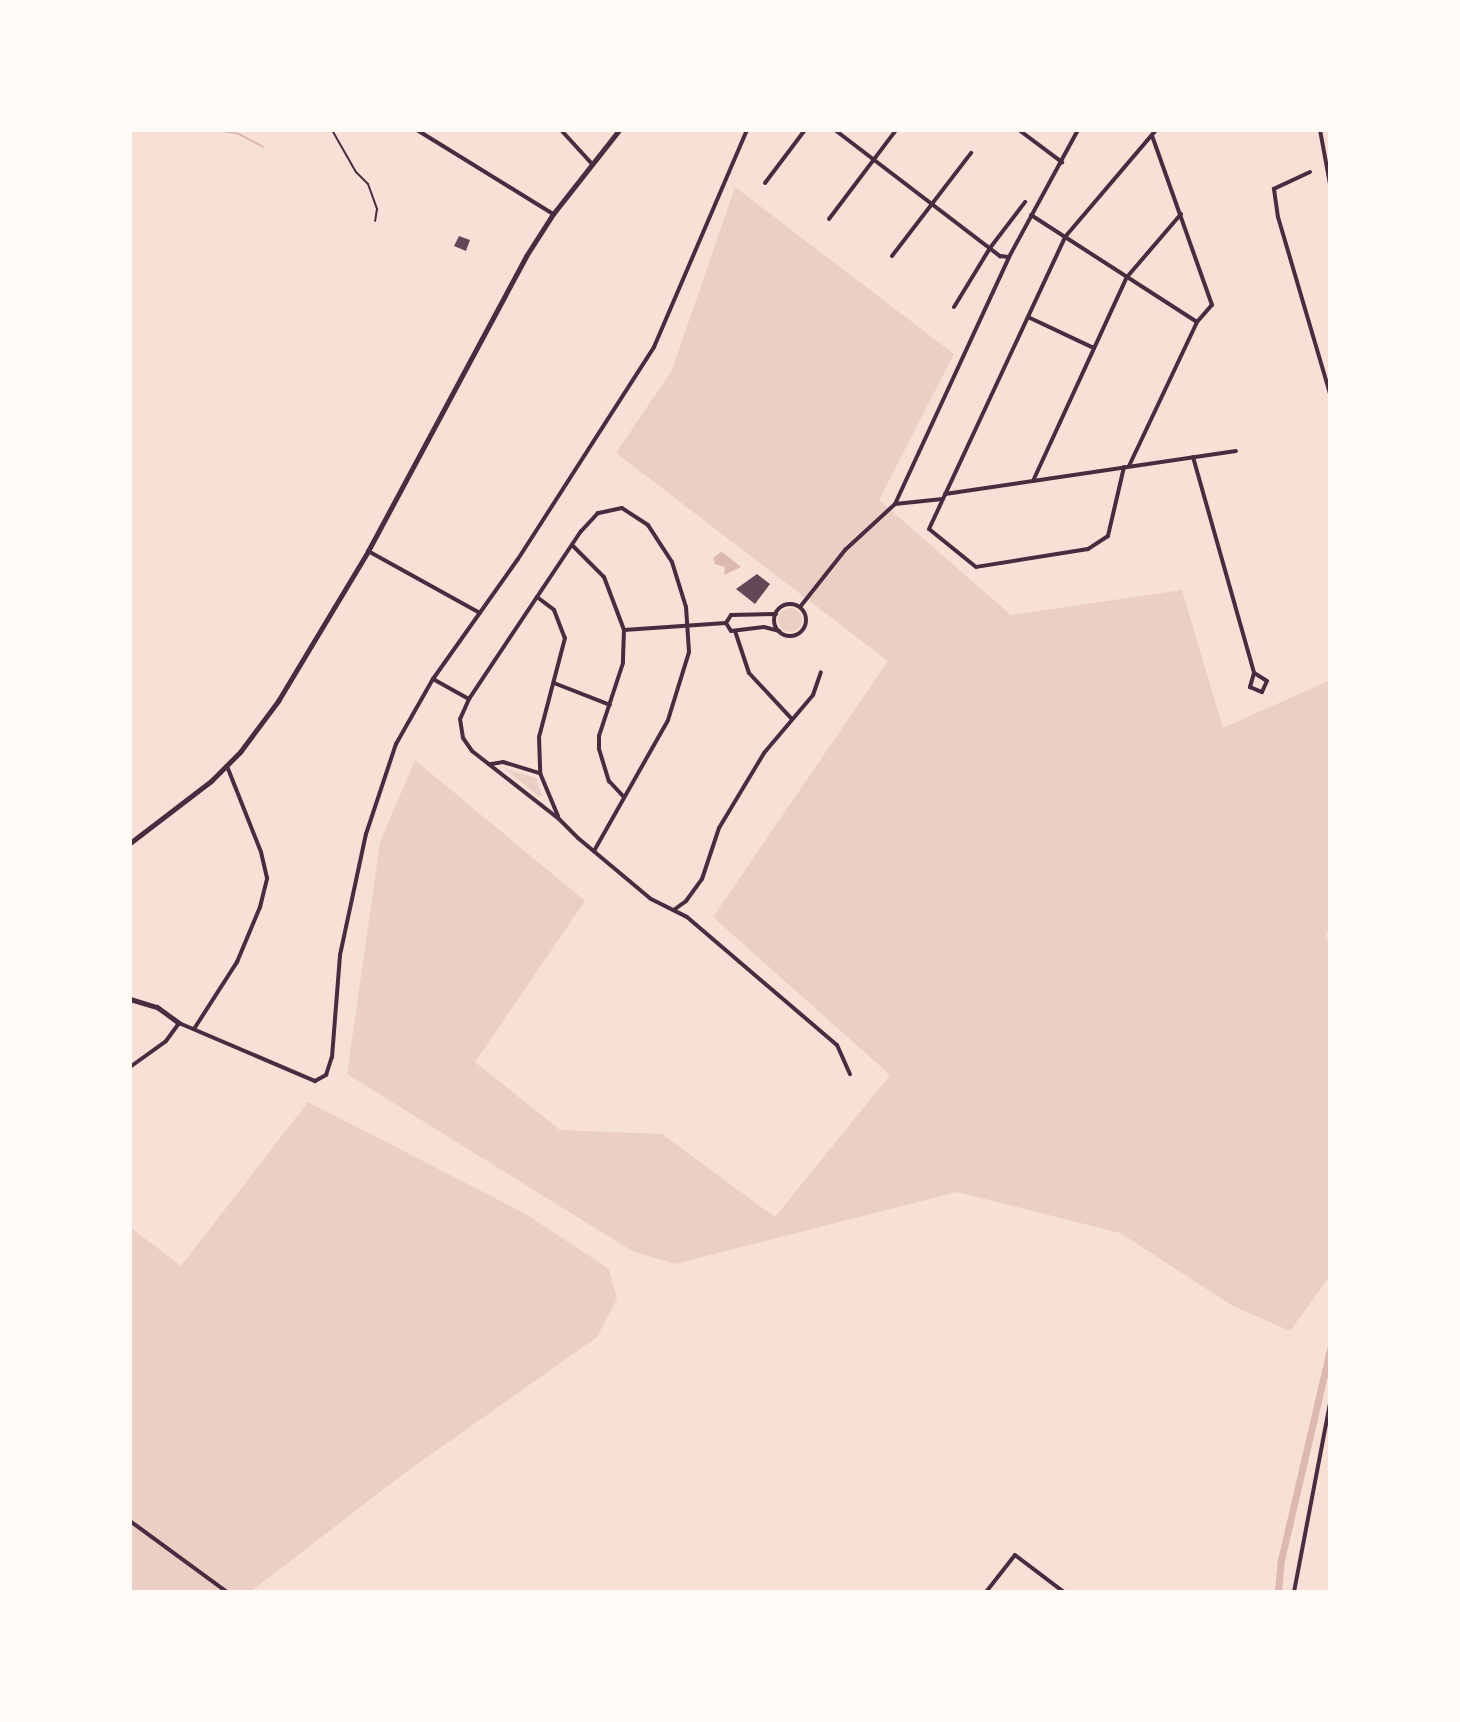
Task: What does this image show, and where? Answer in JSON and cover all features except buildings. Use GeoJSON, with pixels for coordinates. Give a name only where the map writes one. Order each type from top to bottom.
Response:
{"type":"FeatureCollection","features":[{"type":"Feature","properties":{"kind":"street"},"geometry":{"type":"LineString","coordinates":[[417,130],[553,214]]}},
{"type":"Feature","properties":{"kind":"street"},"geometry":{"type":"LineString","coordinates":[[561,130],[593,165]]}},
{"type":"Feature","properties":{"kind":"street"},"geometry":{"type":"LineString","coordinates":[[130,843],[227,766],[278,701],[368,551],[508,288],[553,214],[619,130]]}},
{"type":"Feature","properties":{"kind":"street"},"geometry":{"type":"LineString","coordinates":[[130,999],[157,1007],[179,1023],[315,1081],[326,1075],[332,1057],[340,955],[366,834],[396,744],[433,679],[480,613],[654,347],[747,130]]}},
{"type":"Feature","properties":{"kind":"street"},"geometry":{"type":"LineString","coordinates":[[765,183],[805,130]]}},
{"type":"Feature","properties":{"kind":"street"},"geometry":{"type":"LineString","coordinates":[[835,130],[990,248],[1009,257]]}},
{"type":"Feature","properties":{"kind":"street"},"geometry":{"type":"LineString","coordinates":[[829,219],[896,130]]}},
{"type":"Feature","properties":{"kind":"street"},"geometry":{"type":"LineString","coordinates":[[1019,130],[1063,162]]}},
{"type":"Feature","properties":{"kind":"street"},"geometry":{"type":"LineString","coordinates":[[1030,139],[1034,130]]}},
{"type":"Feature","properties":{"kind":"street"},"geometry":{"type":"LineString","coordinates":[[800,607],[845,550],[895,504],[1009,257],[1078,130]]}},
{"type":"Feature","properties":{"kind":"street"},"geometry":{"type":"LineString","coordinates":[[1152,136],[1212,305],[1197,322],[1127,466],[1108,536],[1088,549],[976,567],[929,529],[1065,237],[1156,130]]}},
{"type":"Feature","properties":{"kind":"street"},"geometry":{"type":"LineString","coordinates":[[1320,130],[1330,184]]}},
{"type":"Feature","properties":{"kind":"street"},"geometry":{"type":"LineString","coordinates":[[892,256],[971,153]]}},
{"type":"Feature","properties":{"kind":"street"},"geometry":{"type":"LineString","coordinates":[[1310,172],[1274,189],[1278,217],[1330,394]]}},
{"type":"Feature","properties":{"kind":"street"},"geometry":{"type":"LineString","coordinates":[[954,307],[990,248],[1025,202]]}},
{"type":"Feature","properties":{"kind":"street"},"geometry":{"type":"LineString","coordinates":[[1033,481],[1127,277],[1181,214]]}},
{"type":"Feature","properties":{"kind":"street"},"geometry":{"type":"LineString","coordinates":[[1031,215],[1197,322]]}},
{"type":"Feature","properties":{"kind":"street"},"geometry":{"type":"LineString","coordinates":[[1028,317],[1094,348]]}},
{"type":"Feature","properties":{"kind":"street"},"geometry":{"type":"LineString","coordinates":[[895,504],[1236,451]]}},
{"type":"Feature","properties":{"kind":"street"},"geometry":{"type":"LineString","coordinates":[[1193,457],[1254,673],[1250,687],[1262,692],[1267,681],[1254,673]]}},
{"type":"Feature","properties":{"kind":"street"},"geometry":{"type":"LineString","coordinates":[[594,851],[678,698],[689,652],[683,593],[672,562],[656,535],[639,516],[622,508],[598,513],[572,545],[469,699],[460,719],[463,738],[472,751],[559,819],[594,851],[651,899],[675,909],[837,1045],[850,1074]]}},
{"type":"Feature","properties":{"kind":"street"},"geometry":{"type":"LineString","coordinates":[[572,545],[604,577],[624,630],[623,663],[599,736],[599,749],[609,781],[624,797]]}},
{"type":"Feature","properties":{"kind":"street"},"geometry":{"type":"LineString","coordinates":[[368,551],[480,613]]}},
{"type":"Feature","properties":{"kind":"street"},"geometry":{"type":"LineString","coordinates":[[537,597],[554,610],[563,629],[565,647],[541,725],[540,773],[559,819]]}},
{"type":"Feature","properties":{"kind":"street"},"geometry":{"type":"LineString","coordinates":[[726,623],[731,615],[776,614],[784,605],[800,607]]}},
{"type":"Feature","properties":{"kind":"street"},"geometry":{"type":"LineString","coordinates":[[735,631],[764,627],[793,635],[802,630],[806,620],[800,607]]}},
{"type":"Feature","properties":{"kind":"street"},"geometry":{"type":"LineString","coordinates":[[776,614],[779,631]]}},
{"type":"Feature","properties":{"kind":"street"},"geometry":{"type":"LineString","coordinates":[[624,630],[726,623],[735,631],[749,673],[791,718]]}},
{"type":"Feature","properties":{"kind":"street"},"geometry":{"type":"LineString","coordinates":[[675,909],[686,901],[702,879],[719,828],[758,761],[813,695],[821,672]]}},
{"type":"Feature","properties":{"kind":"street"},"geometry":{"type":"LineString","coordinates":[[433,679],[469,699]]}},
{"type":"Feature","properties":{"kind":"street"},"geometry":{"type":"LineString","coordinates":[[554,683],[610,705]]}},
{"type":"Feature","properties":{"kind":"street"},"geometry":{"type":"LineString","coordinates":[[491,764],[503,762],[540,773]]}},
{"type":"Feature","properties":{"kind":"street"},"geometry":{"type":"LineString","coordinates":[[194,1029],[237,962],[260,907],[267,878],[261,852],[227,766]]}},
{"type":"Feature","properties":{"kind":"street"},"geometry":{"type":"LineString","coordinates":[[130,1067],[166,1041],[179,1023]]}},
{"type":"Feature","properties":{"kind":"street"},"geometry":{"type":"LineString","coordinates":[[1294,1592],[1330,1403]]}},
{"type":"Feature","properties":{"kind":"street"},"geometry":{"type":"LineString","coordinates":[[130,1521],[227,1592]]}},
{"type":"Feature","properties":{"kind":"street"},"geometry":{"type":"LineString","coordinates":[[986,1592],[1015,1555],[1064,1592]]}},
{"type":"Feature","properties":{"kind":"path"},"geometry":{"type":"LineString","coordinates":[[332,130],[356,172],[368,184],[377,209],[375,221]]}},
{"type":"Feature","properties":{"kind":"shaded area"},"geometry":{"type":"Polygon","coordinates":[[[735,187],[954,354],[879,500],[1011,615],[1182,590],[1223,728],[1330,680],[1330,926],[1325,935],[1330,941],[1330,1276],[1290,1331],[1233,1306],[1120,1233],[957,1192],[675,1264],[632,1251],[347,1074],[380,842],[415,760],[585,901],[475,1062],[560,1130],[662,1134],[775,1217],[890,1075],[713,917],[888,661],[616,453],[672,370],[735,187]]]}},
{"type":"Feature","properties":{"kind":"shaded area"},"geometry":{"type":"Polygon","coordinates":[[[721,552],[741,567],[724,575],[725,567],[715,564],[713,558],[721,552]]]}},
{"type":"Feature","properties":{"kind":"shaded area"},"geometry":{"type":"Polygon","coordinates":[[[790,608],[798,612],[802,620],[798,628],[790,632],[782,628],[778,620],[782,612],[790,608]]]}},
{"type":"Feature","properties":{"kind":"shaded area"},"geometry":{"type":"Polygon","coordinates":[[[504,768],[536,778],[542,795],[539,797],[504,768]]]}},
{"type":"Feature","properties":{"kind":"shaded area"},"geometry":{"type":"Polygon","coordinates":[[[308,1102],[526,1214],[609,1269],[617,1299],[597,1337],[402,1475],[250,1592],[130,1592],[130,1227],[181,1266],[308,1102]]]}},
{"type":"Feature","properties":{"kind":"waterway"},"geometry":{"type":"LineString","coordinates":[[217,130],[239,134],[263,147]]}},
{"type":"Feature","properties":{"kind":"waterway"},"geometry":{"type":"LineString","coordinates":[[1278,1592],[1281,1560],[1330,1349]]}}]}
